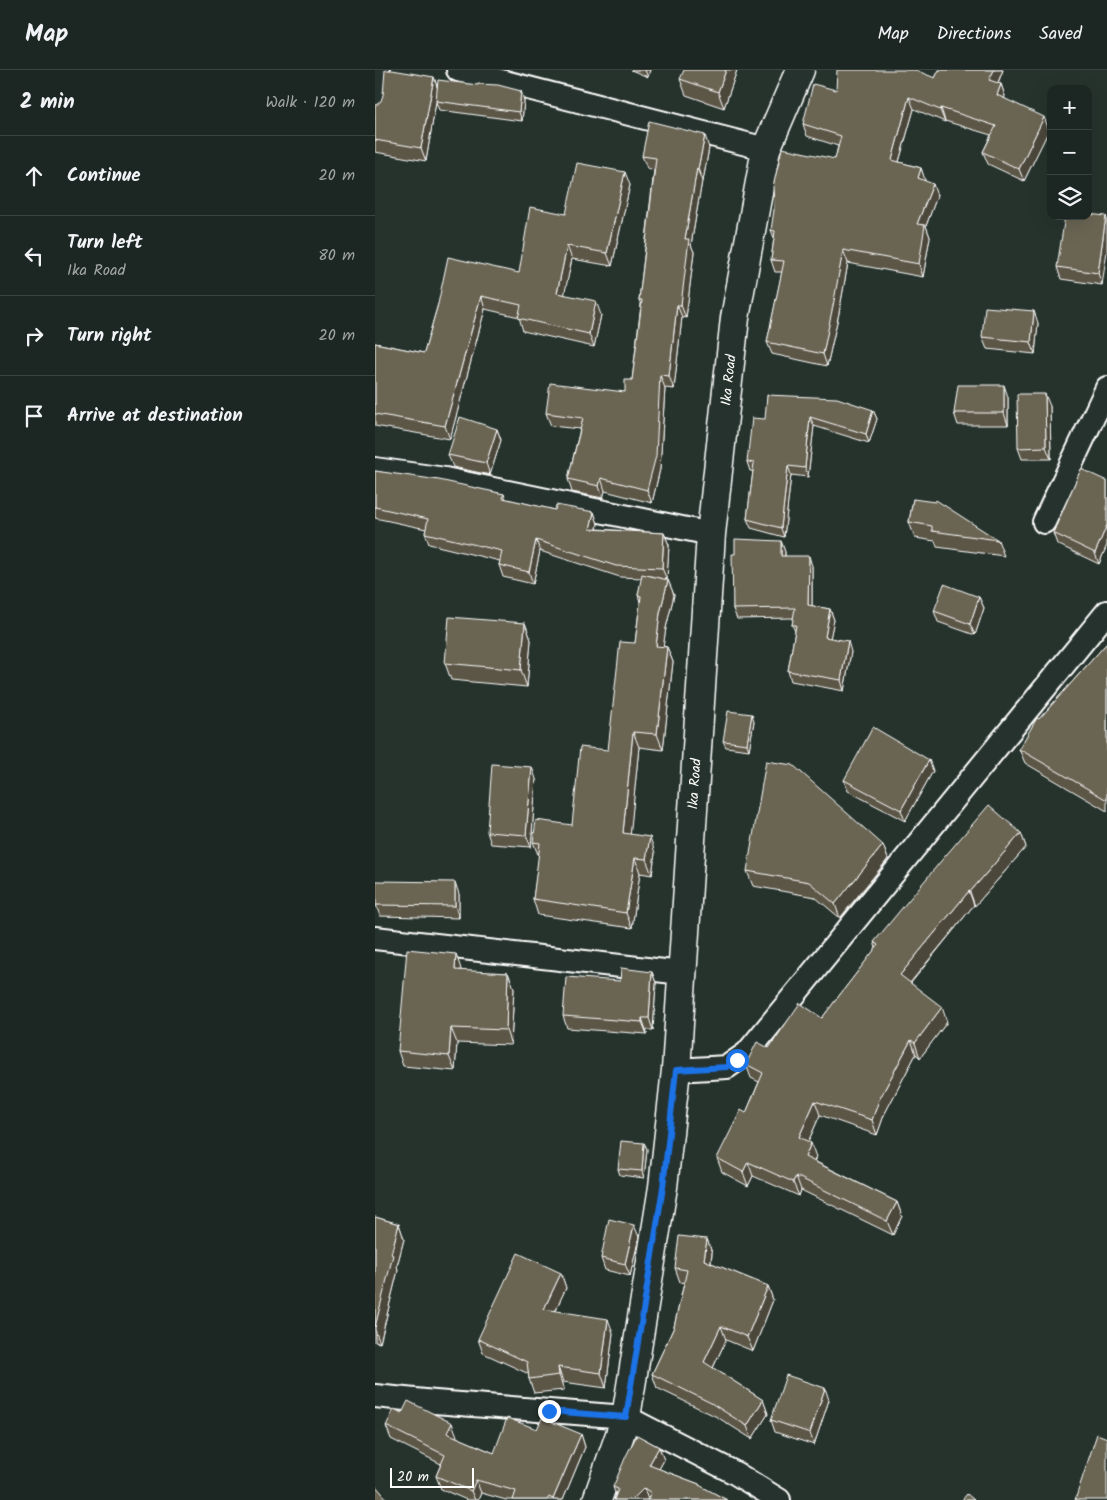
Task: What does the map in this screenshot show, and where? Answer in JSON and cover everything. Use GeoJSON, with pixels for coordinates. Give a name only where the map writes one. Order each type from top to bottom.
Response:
{"type":"FeatureCollection","features":[{"type":"Feature","properties":{"kind":"street"},"geometry":{"type":"LineString","coordinates":[[375,107],[378,70]]}},
{"type":"Feature","properties":{"kind":"street"},"geometry":{"type":"LineString","coordinates":[[458,70],[766,149]]}},
{"type":"Feature","properties":{"kind":"street","name":"Ika Road"},"geometry":{"type":"LineString","coordinates":[[597,1500],[626,1417],[663,1187],[676,1070],[711,534],[735,318],[766,149],[801,70]]}},
{"type":"Feature","properties":{"kind":"street"},"geometry":{"type":"LineString","coordinates":[[1044,522],[1107,388]]}},
{"type":"Feature","properties":{"kind":"street"},"geometry":{"type":"LineString","coordinates":[[375,468],[445,479],[711,534]]}},
{"type":"Feature","properties":{"kind":"street"},"geometry":{"type":"LineString","coordinates":[[676,1070],[727,1067],[747,1053],[1107,612]]}},
{"type":"Feature","properties":{"kind":"street"},"geometry":{"type":"LineString","coordinates":[[375,938],[682,973]]}},
{"type":"Feature","properties":{"kind":"street"},"geometry":{"type":"LineString","coordinates":[[375,1396],[626,1417],[735,1473],[779,1500]]}},
{"type":"Feature","properties":{"kind":"building"},"geometry":{"type":"Polygon","coordinates":[[[385,70],[434,77],[421,148],[375,140],[375,106],[381,101],[383,95],[385,70]]]}},
{"type":"Feature","properties":{"kind":"building"},"geometry":{"type":"Polygon","coordinates":[[[684,70],[726,70],[718,92],[680,79],[684,70]]]}},
{"type":"Feature","properties":{"kind":"building"},"geometry":{"type":"Polygon","coordinates":[[[837,70],[915,70],[935,78],[939,70],[994,70],[989,80],[1001,84],[997,95],[1044,117],[1019,169],[983,152],[996,126],[941,108],[940,110],[909,97],[892,160],[921,168],[918,178],[933,184],[917,224],[925,225],[919,264],[843,250],[823,354],[767,342],[784,261],[771,260],[775,231],[771,230],[774,210],[773,187],[782,148],[835,159],[841,136],[803,124],[813,84],[836,90],[837,70]]]}},
{"type":"Feature","properties":{"kind":"building"},"geometry":{"type":"Polygon","coordinates":[[[438,80],[478,85],[498,85],[521,91],[519,112],[436,101],[438,80]]]}},
{"type":"Feature","properties":{"kind":"building"},"geometry":{"type":"Polygon","coordinates":[[[649,121],[705,135],[697,168],[685,239],[689,239],[681,305],[677,305],[669,376],[660,375],[656,456],[647,490],[601,478],[599,486],[568,479],[583,418],[546,413],[550,383],[625,392],[625,380],[632,380],[642,300],[639,300],[656,158],[642,156],[649,121]]]}},
{"type":"Feature","properties":{"kind":"building"},"geometry":{"type":"Polygon","coordinates":[[[577,163],[625,172],[607,253],[567,246],[557,293],[596,301],[589,334],[518,318],[521,305],[481,296],[445,426],[375,414],[375,343],[424,353],[438,304],[448,257],[519,273],[530,207],[566,214],[577,163]]]}},
{"type":"Feature","properties":{"kind":"building"},"geometry":{"type":"Polygon","coordinates":[[[1092,214],[1106,216],[1098,273],[1057,267],[1064,220],[1092,220],[1092,214]]]}},
{"type":"Feature","properties":{"kind":"building"},"geometry":{"type":"Polygon","coordinates":[[[985,307],[1034,311],[1031,342],[982,337],[985,307]]]}},
{"type":"Feature","properties":{"kind":"building"},"geometry":{"type":"Polygon","coordinates":[[[958,385],[1004,385],[1004,413],[954,413],[958,385]]]}},
{"type":"Feature","properties":{"kind":"building"},"geometry":{"type":"Polygon","coordinates":[[[1017,394],[1045,394],[1046,447],[1018,448],[1017,394]]]}},
{"type":"Feature","properties":{"kind":"building"},"geometry":{"type":"Polygon","coordinates":[[[767,395],[837,398],[873,410],[866,434],[810,417],[805,468],[788,466],[781,528],[747,519],[754,463],[747,462],[752,418],[765,419],[767,395]]]}},
{"type":"Feature","properties":{"kind":"building"},"geometry":{"type":"Polygon","coordinates":[[[460,417],[497,429],[486,463],[448,455],[460,417]]]}},
{"type":"Feature","properties":{"kind":"building"},"geometry":{"type":"Polygon","coordinates":[[[1081,469],[1107,481],[1107,525],[1095,553],[1053,533],[1081,469]]]}},
{"type":"Feature","properties":{"kind":"building"},"geometry":{"type":"Polygon","coordinates":[[[375,471],[439,480],[504,494],[503,498],[555,510],[556,505],[594,512],[590,529],[664,533],[662,568],[616,566],[536,540],[529,572],[499,565],[502,551],[425,533],[428,519],[375,507],[375,471]]]}},
{"type":"Feature","properties":{"kind":"building"},"geometry":{"type":"Polygon","coordinates":[[[913,499],[935,502],[936,500],[998,540],[932,531],[932,526],[909,522],[913,499]]]}},
{"type":"Feature","properties":{"kind":"building"},"geometry":{"type":"Polygon","coordinates":[[[735,539],[781,541],[781,556],[809,556],[808,605],[830,609],[825,637],[848,641],[841,680],[788,671],[796,625],[792,625],[795,608],[733,609],[732,554],[735,554],[735,539]]]}},
{"type":"Feature","properties":{"kind":"building"},"geometry":{"type":"Polygon","coordinates":[[[642,574],[668,580],[660,613],[656,646],[667,647],[657,734],[633,732],[623,833],[650,837],[646,859],[635,858],[626,913],[533,899],[540,843],[533,842],[536,820],[572,825],[580,747],[608,750],[620,642],[635,643],[641,596],[638,595],[642,574]]]}},
{"type":"Feature","properties":{"kind":"building"},"geometry":{"type":"Polygon","coordinates":[[[944,584],[979,597],[970,624],[934,611],[944,584]]]}},
{"type":"Feature","properties":{"kind":"building"},"geometry":{"type":"Polygon","coordinates":[[[449,617],[525,623],[521,670],[445,663],[449,617]]]}},
{"type":"Feature","properties":{"kind":"building"},"geometry":{"type":"Polygon","coordinates":[[[1107,643],[1107,800],[1019,749],[1037,718],[1039,719],[1107,643]]]}},
{"type":"Feature","properties":{"kind":"building"},"geometry":{"type":"Polygon","coordinates":[[[728,711],[752,714],[747,744],[723,741],[728,711]]]}},
{"type":"Feature","properties":{"kind":"building"},"geometry":{"type":"Polygon","coordinates":[[[873,727],[929,760],[901,810],[844,780],[873,727]]]}},
{"type":"Feature","properties":{"kind":"building"},"geometry":{"type":"Polygon","coordinates":[[[766,761],[793,765],[883,845],[835,904],[809,882],[747,871],[766,761]]]}},
{"type":"Feature","properties":{"kind":"building"},"geometry":{"type":"Polygon","coordinates":[[[492,764],[532,767],[526,835],[487,832],[492,764]]]}},
{"type":"Feature","properties":{"kind":"building"},"geometry":{"type":"Polygon","coordinates":[[[989,805],[1021,833],[969,891],[900,975],[942,1007],[915,1043],[911,1040],[879,1100],[872,1120],[815,1101],[799,1137],[811,1143],[805,1157],[897,1202],[887,1221],[796,1176],[793,1182],[748,1162],[743,1172],[717,1158],[741,1110],[746,1113],[763,1073],[746,1064],[757,1042],[769,1048],[800,1003],[822,1018],[878,945],[874,942],[989,805]]]}},
{"type":"Feature","properties":{"kind":"building"},"geometry":{"type":"Polygon","coordinates":[[[376,881],[455,882],[455,906],[376,905],[376,881]]]}},
{"type":"Feature","properties":{"kind":"building"},"geometry":{"type":"Polygon","coordinates":[[[407,949],[456,954],[455,970],[508,973],[506,1030],[451,1028],[449,1056],[398,1051],[407,949]]]}},
{"type":"Feature","properties":{"kind":"building"},"geometry":{"type":"Polygon","coordinates":[[[621,968],[652,972],[649,1018],[642,1018],[642,1022],[563,1016],[566,977],[620,981],[621,968]]]}},
{"type":"Feature","properties":{"kind":"building"},"geometry":{"type":"Polygon","coordinates":[[[621,1141],[644,1143],[642,1171],[618,1169],[621,1141]]]}},
{"type":"Feature","properties":{"kind":"building"},"geometry":{"type":"Polygon","coordinates":[[[375,1217],[399,1224],[375,1327],[375,1217]]]}},
{"type":"Feature","properties":{"kind":"building"},"geometry":{"type":"Polygon","coordinates":[[[609,1219],[634,1225],[625,1264],[601,1258],[609,1219]]]}},
{"type":"Feature","properties":{"kind":"building"},"geometry":{"type":"Polygon","coordinates":[[[679,1236],[707,1239],[704,1260],[768,1286],[747,1337],[721,1326],[704,1362],[763,1400],[747,1426],[711,1403],[652,1374],[674,1327],[687,1270],[675,1268],[679,1236]]]}},
{"type":"Feature","properties":{"kind":"building"},"geometry":{"type":"Polygon","coordinates":[[[518,1253],[561,1273],[544,1309],[608,1319],[601,1373],[558,1367],[559,1375],[529,1379],[527,1362],[478,1339],[518,1253]]]}},
{"type":"Feature","properties":{"kind":"building"},"geometry":{"type":"Polygon","coordinates":[[[786,1375],[825,1388],[810,1433],[771,1420],[786,1375]]]}},
{"type":"Feature","properties":{"kind":"building"},"geometry":{"type":"Polygon","coordinates":[[[408,1401],[452,1423],[447,1433],[494,1453],[507,1418],[537,1429],[542,1418],[581,1434],[553,1499],[549,1497],[547,1500],[513,1500],[516,1491],[476,1480],[471,1491],[436,1476],[445,1455],[386,1426],[394,1409],[402,1413],[408,1401]]]}},
{"type":"Feature","properties":{"kind":"building"},"geometry":{"type":"Polygon","coordinates":[[[1097,1434],[1107,1438],[1107,1500],[1075,1500],[1097,1434]]]}},
{"type":"Feature","properties":{"kind":"building"},"geometry":{"type":"Polygon","coordinates":[[[637,1435],[659,1447],[649,1465],[699,1484],[727,1500],[647,1500],[651,1493],[644,1488],[632,1500],[614,1500],[618,1489],[613,1487],[637,1435]]]}},
{"type":"Feature","properties":{"kind":"building"},"geometry":{"type":"Polygon","coordinates":[[[375,1485],[388,1500],[375,1500],[375,1485]]]}},
{"type":"Feature","properties":{"kind":"building"},"geometry":{"type":"Polygon","coordinates":[[[967,1494],[974,1500],[962,1500],[967,1494]]]}},
{"type":"Feature","properties":{"kind":"route"},"geometry":{"type":"LineString","coordinates":[[549,1411],[626,1417],[656,1237],[676,1070],[727,1067],[737,1060]]}}]}
